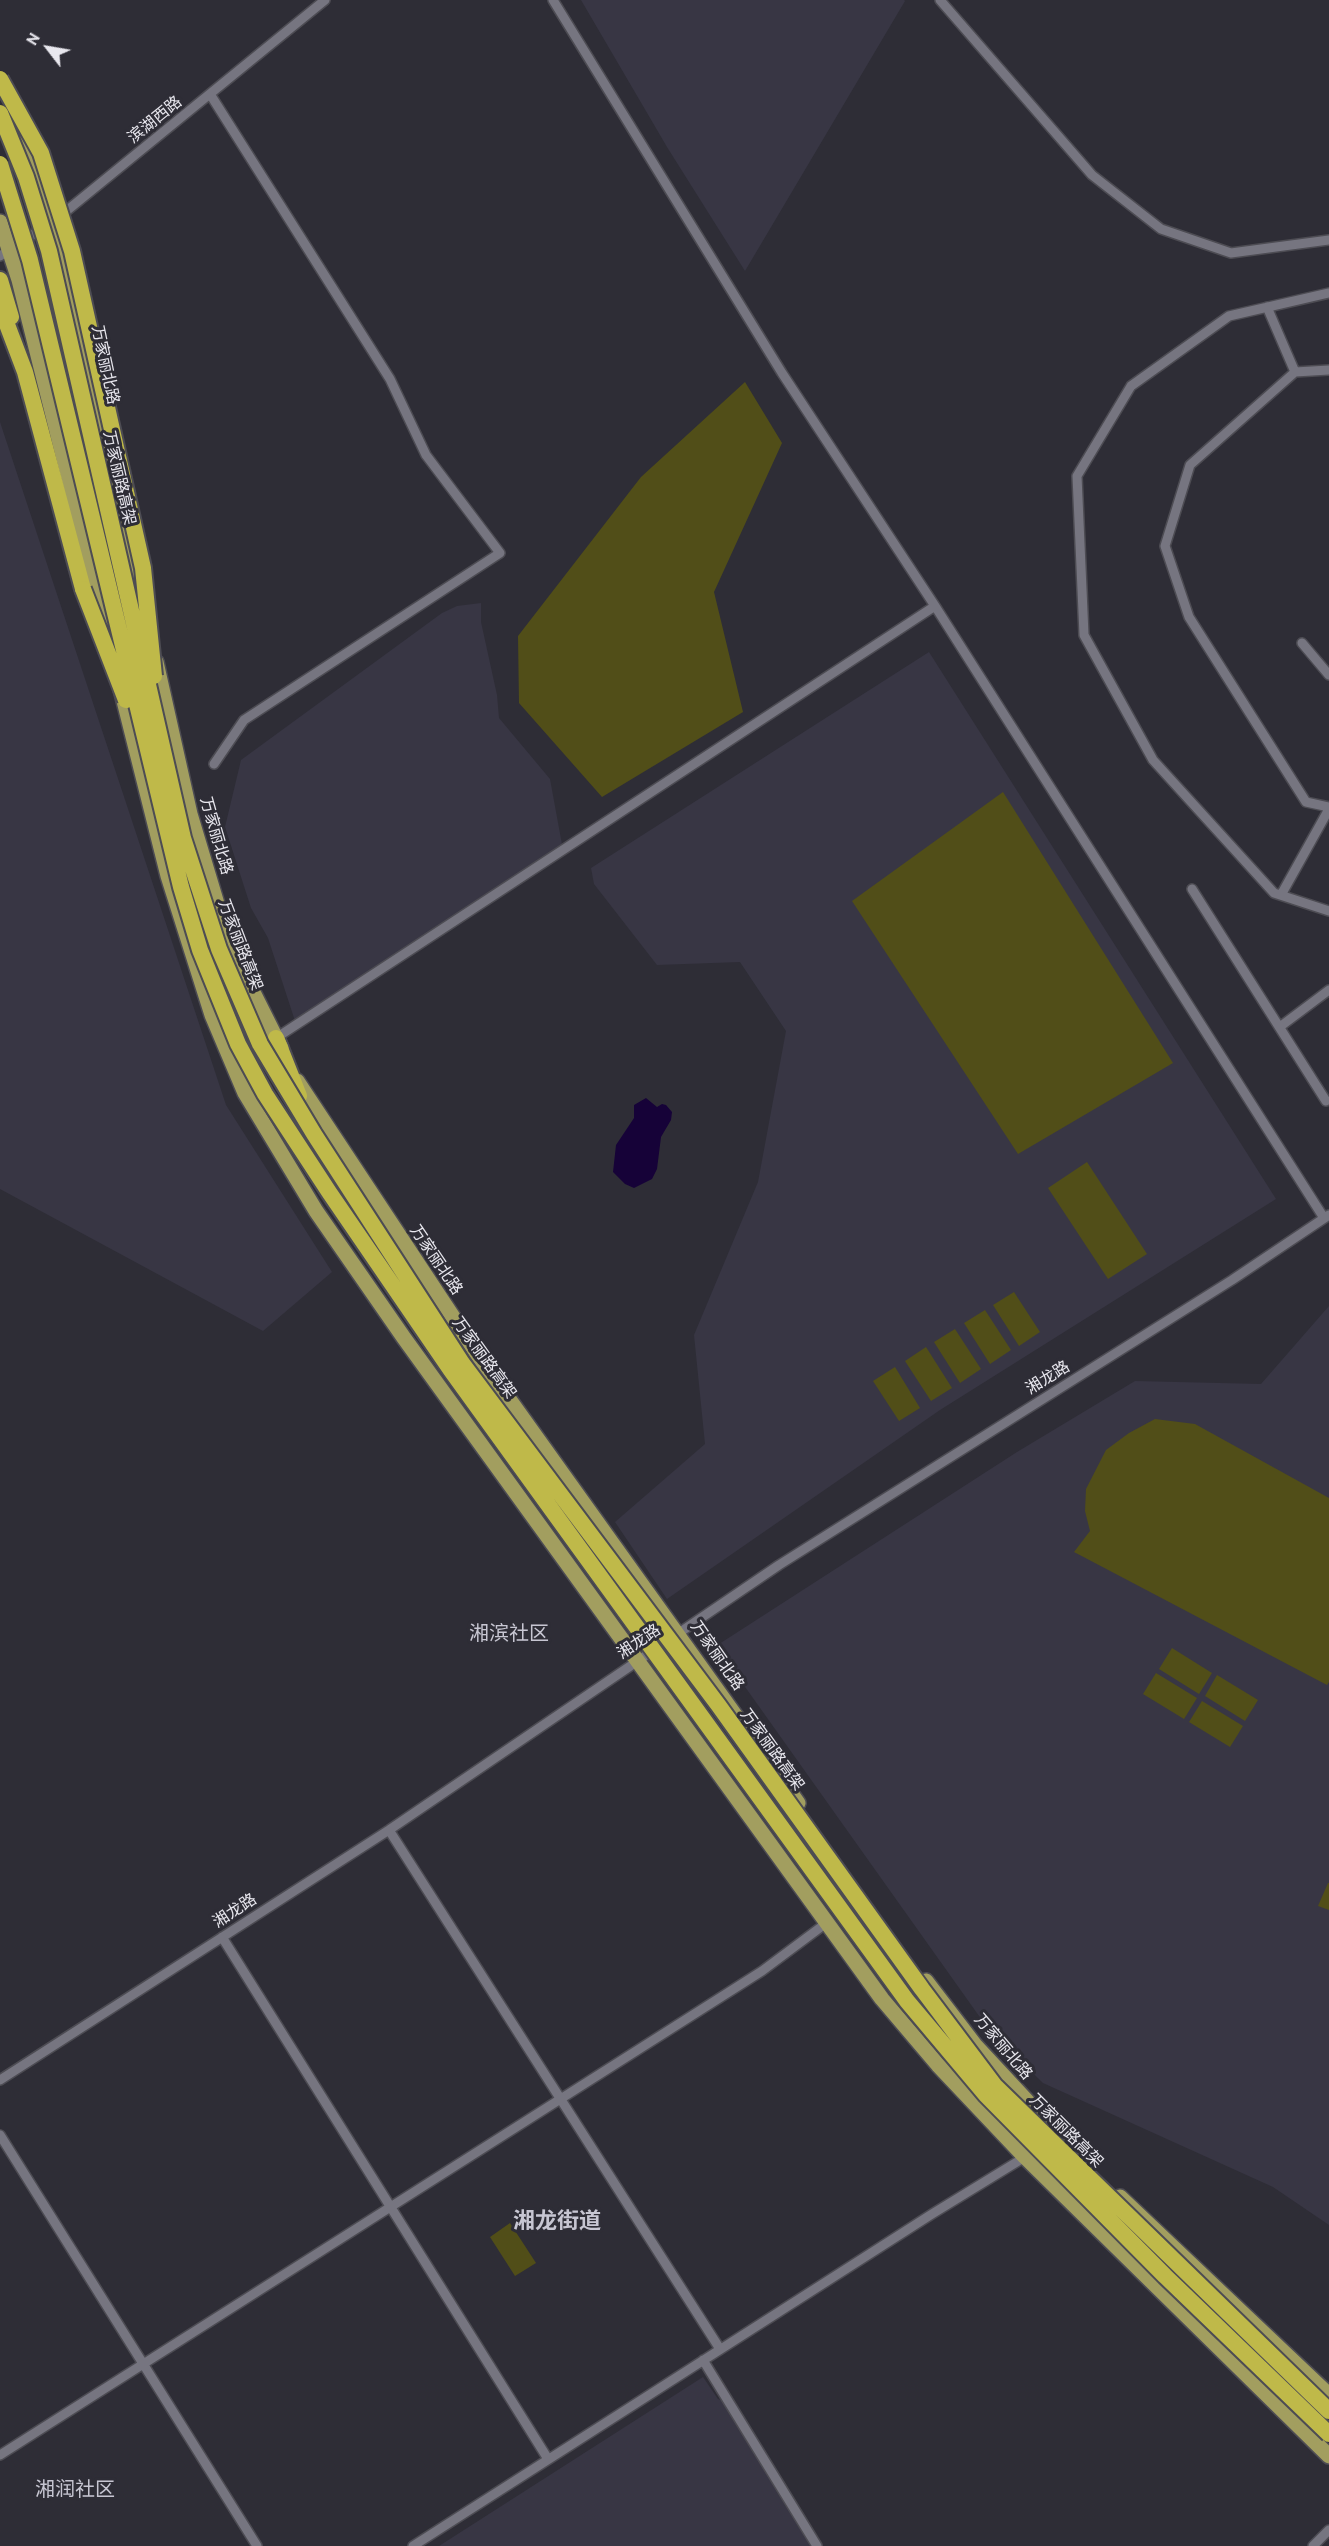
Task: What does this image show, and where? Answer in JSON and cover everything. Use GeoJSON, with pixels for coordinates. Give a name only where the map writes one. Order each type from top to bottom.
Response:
{"type":"FeatureCollection","features":[{"type":"Feature","properties":{"kind":"highway"},"geometry":{"type":"LineString","coordinates":[[0,79],[41,153],[72,251],[143,568],[155,755]]}},
{"type":"Feature","properties":{"kind":"highway","name":"万家丽路高架"},"geometry":{"type":"LineString","coordinates":[[0,113],[26,177],[49,251],[155,755],[200,951],[238,1044],[266,1094],[329,1192],[443,1360],[907,2001],[994,2104],[1149,2260],[1329,2434]]}},
{"type":"Feature","properties":{"kind":"highway","name":"万家丽路高架"},"geometry":{"type":"LineString","coordinates":[[0,164],[30,260],[155,755],[215,938],[260,1044],[320,1144],[462,1363],[995,2085],[1329,2411]]}},
{"type":"Feature","properties":{"kind":"highway"},"geometry":{"type":"LineString","coordinates":[[0,280],[83,589],[155,755]]}},
{"type":"Feature","properties":{"kind":"highway"},"geometry":{"type":"LineString","coordinates":[[0,306],[25,372]]}},
{"type":"Feature","properties":{"kind":"highway"},"geometry":{"type":"LineString","coordinates":[[276,1038],[299,1096],[572,1509]]}},
{"type":"Feature","properties":{"kind":"main road","name":"万家丽北路"},"geometry":{"type":"LineString","coordinates":[[0,84],[56,220],[99,420],[190,814],[229,944],[303,1092],[477,1354],[868,1901],[975,2045],[1093,2171],[1329,2395]]}},
{"type":"Feature","properties":{"kind":"main road"},"geometry":{"type":"LineString","coordinates":[[0,222],[5,254],[168,876],[212,1015],[245,1093],[316,1211],[636,1661],[882,2000],[938,2065],[1025,2157],[1329,2456]]}},
{"type":"Feature","properties":{"kind":"street","name":"滨湖西路"},"geometry":{"type":"LineString","coordinates":[[5,254],[56,220],[324,0]]}},
{"type":"Feature","properties":{"kind":"street"},"geometry":{"type":"LineString","coordinates":[[553,0],[782,373],[935,606],[1327,1216]]}},
{"type":"Feature","properties":{"kind":"street"},"geometry":{"type":"LineString","coordinates":[[940,0],[1092,175],[1161,229],[1232,253],[1329,240]]}},
{"type":"Feature","properties":{"kind":"street"},"geometry":{"type":"LineString","coordinates":[[210,94],[390,379],[426,455],[500,553],[244,720],[213,764]]}},
{"type":"Feature","properties":{"kind":"street"},"geometry":{"type":"LineString","coordinates":[[1329,293],[1229,316],[1131,386],[1077,476],[1084,635],[1153,760],[1274,893],[1329,911]]}},
{"type":"Feature","properties":{"kind":"street"},"geometry":{"type":"LineString","coordinates":[[1267,307],[1295,372]]}},
{"type":"Feature","properties":{"kind":"street"},"geometry":{"type":"LineString","coordinates":[[1281,895],[1329,808],[1306,802],[1189,617],[1166,546],[1190,465],[1295,372],[1329,370]]}},
{"type":"Feature","properties":{"kind":"street"},"geometry":{"type":"LineString","coordinates":[[276,1038],[935,606]]}},
{"type":"Feature","properties":{"kind":"street"},"geometry":{"type":"LineString","coordinates":[[1302,643],[1329,675]]}},
{"type":"Feature","properties":{"kind":"street"},"geometry":{"type":"LineString","coordinates":[[1192,889],[1281,1026],[1326,1101]]}},
{"type":"Feature","properties":{"kind":"street"},"geometry":{"type":"LineString","coordinates":[[1281,1026],[1329,990]]}},
{"type":"Feature","properties":{"kind":"street","name":"湘龙路"},"geometry":{"type":"LineString","coordinates":[[0,2080],[389,1830],[779,1565],[1232,1280],[1327,1216]]}},
{"type":"Feature","properties":{"kind":"street"},"geometry":{"type":"LineString","coordinates":[[389,1830],[720,2349]]}},
{"type":"Feature","properties":{"kind":"street"},"geometry":{"type":"LineString","coordinates":[[0,2455],[762,1971],[825,1924]]}},
{"type":"Feature","properties":{"kind":"street"},"geometry":{"type":"LineString","coordinates":[[222,1937],[549,2459]]}},
{"type":"Feature","properties":{"kind":"street"},"geometry":{"type":"LineString","coordinates":[[0,2135],[257,2546]]}},
{"type":"Feature","properties":{"kind":"street"},"geometry":{"type":"LineString","coordinates":[[413,2546],[1025,2157]]}},
{"type":"Feature","properties":{"kind":"street"},"geometry":{"type":"LineString","coordinates":[[703,2360],[817,2546]]}},
{"type":"Feature","properties":{"kind":"street"},"geometry":{"type":"LineString","coordinates":[[1313,2546],[1329,2529]]}},
{"type":"Feature","properties":{"kind":"shaded area"},"geometry":{"type":"Polygon","coordinates":[[[581,0],[905,1],[745,271],[667,147],[581,0]]]}},
{"type":"Feature","properties":{"kind":"shaded area"},"geometry":{"type":"Polygon","coordinates":[[[745,382],[782,443],[714,592],[743,712],[602,797],[519,703],[518,636],[641,477],[745,382]]]}},
{"type":"Feature","properties":{"kind":"shaded area"},"geometry":{"type":"Polygon","coordinates":[[[0,422],[226,1105],[332,1272],[263,1331],[0,1189],[0,422]]]}},
{"type":"Feature","properties":{"kind":"shaded area"},"geometry":{"type":"Polygon","coordinates":[[[481,603],[481,622],[497,695],[499,718],[550,779],[563,850],[295,1021],[268,938],[251,908],[225,827],[241,760],[442,613],[457,606],[481,603]]]}},
{"type":"Feature","properties":{"kind":"shaded area"},"geometry":{"type":"Polygon","coordinates":[[[929,652],[1276,1199],[940,1410],[667,1599],[615,1522],[705,1444],[694,1335],[758,1182],[786,1031],[740,962],[657,965],[594,884],[591,868],[929,652]]]}},
{"type":"Feature","properties":{"kind":"shaded area"},"geometry":{"type":"Polygon","coordinates":[[[1003,792],[1173,1063],[1018,1154],[852,901],[1003,792]]]}},
{"type":"Feature","properties":{"kind":"shaded area"},"geometry":{"type":"Polygon","coordinates":[[[646,1098],[657,1107],[662,1104],[666,1105],[672,1112],[671,1120],[661,1137],[657,1169],[652,1179],[634,1188],[625,1184],[613,1172],[616,1145],[634,1118],[634,1105],[646,1098]]]}},
{"type":"Feature","properties":{"kind":"shaded area"},"geometry":{"type":"Polygon","coordinates":[[[1087,1162],[1147,1254],[1108,1279],[1048,1188],[1087,1162]]]}},
{"type":"Feature","properties":{"kind":"shaded area"},"geometry":{"type":"Polygon","coordinates":[[[1014,1292],[1040,1332],[1019,1346],[993,1305],[1014,1292]]]}},
{"type":"Feature","properties":{"kind":"shaded area"},"geometry":{"type":"Polygon","coordinates":[[[1329,1306],[1329,2225],[1273,2187],[1043,2083],[989,2030],[716,1646],[1017,1452],[1135,1381],[1261,1384],[1329,1306]]]}},
{"type":"Feature","properties":{"kind":"shaded area"},"geometry":{"type":"Polygon","coordinates":[[[985,1310],[1011,1350],[990,1364],[964,1323],[985,1310]]]}},
{"type":"Feature","properties":{"kind":"shaded area"},"geometry":{"type":"Polygon","coordinates":[[[955,1329],[981,1369],[960,1383],[934,1342],[955,1329]]]}},
{"type":"Feature","properties":{"kind":"shaded area"},"geometry":{"type":"Polygon","coordinates":[[[926,1347],[952,1388],[931,1401],[905,1361],[926,1347]]]}},
{"type":"Feature","properties":{"kind":"shaded area"},"geometry":{"type":"Polygon","coordinates":[[[895,1367],[920,1408],[899,1421],[873,1381],[895,1367]]]}},
{"type":"Feature","properties":{"kind":"shaded area"},"geometry":{"type":"Polygon","coordinates":[[[1155,1419],[1195,1424],[1329,1498],[1329,1682],[1327,1685],[1074,1552],[1090,1531],[1085,1511],[1086,1489],[1106,1450],[1129,1433],[1155,1419]]]}},
{"type":"Feature","properties":{"kind":"shaded area"},"geometry":{"type":"Polygon","coordinates":[[[1172,1648],[1212,1673],[1199,1694],[1159,1669],[1172,1648]]]}},
{"type":"Feature","properties":{"kind":"shaded area"},"geometry":{"type":"Polygon","coordinates":[[[1156,1673],[1197,1698],[1184,1719],[1143,1694],[1156,1673]]]}},
{"type":"Feature","properties":{"kind":"shaded area"},"geometry":{"type":"Polygon","coordinates":[[[1217,1675],[1258,1700],[1245,1721],[1205,1696],[1217,1675]]]}},
{"type":"Feature","properties":{"kind":"shaded area"},"geometry":{"type":"Polygon","coordinates":[[[1202,1701],[1243,1726],[1230,1747],[1189,1722],[1202,1701]]]}},
{"type":"Feature","properties":{"kind":"shaded area"},"geometry":{"type":"Polygon","coordinates":[[[1329,1883],[1329,1910],[1318,1906],[1329,1883]]]}},
{"type":"Feature","properties":{"kind":"shaded area"},"geometry":{"type":"Polygon","coordinates":[[[510,2223],[536,2263],[515,2276],[490,2237],[510,2223]]]}},
{"type":"Feature","properties":{"kind":"shaded area"},"geometry":{"type":"Polygon","coordinates":[[[703,2377],[718,2399],[732,2404],[818,2546],[439,2546],[703,2377]]]}},
{"type":"Feature","properties":{"kind":"district","name":"湘滨社区"},"geometry":{"type":"Point","coordinates":[509,1634]}},
{"type":"Feature","properties":{"kind":"district","name":"湘龙街道"},"geometry":{"type":"Point","coordinates":[557,2222]}},
{"type":"Feature","properties":{"kind":"district","name":"湘润社区"},"geometry":{"type":"Point","coordinates":[75,2490]}}]}
